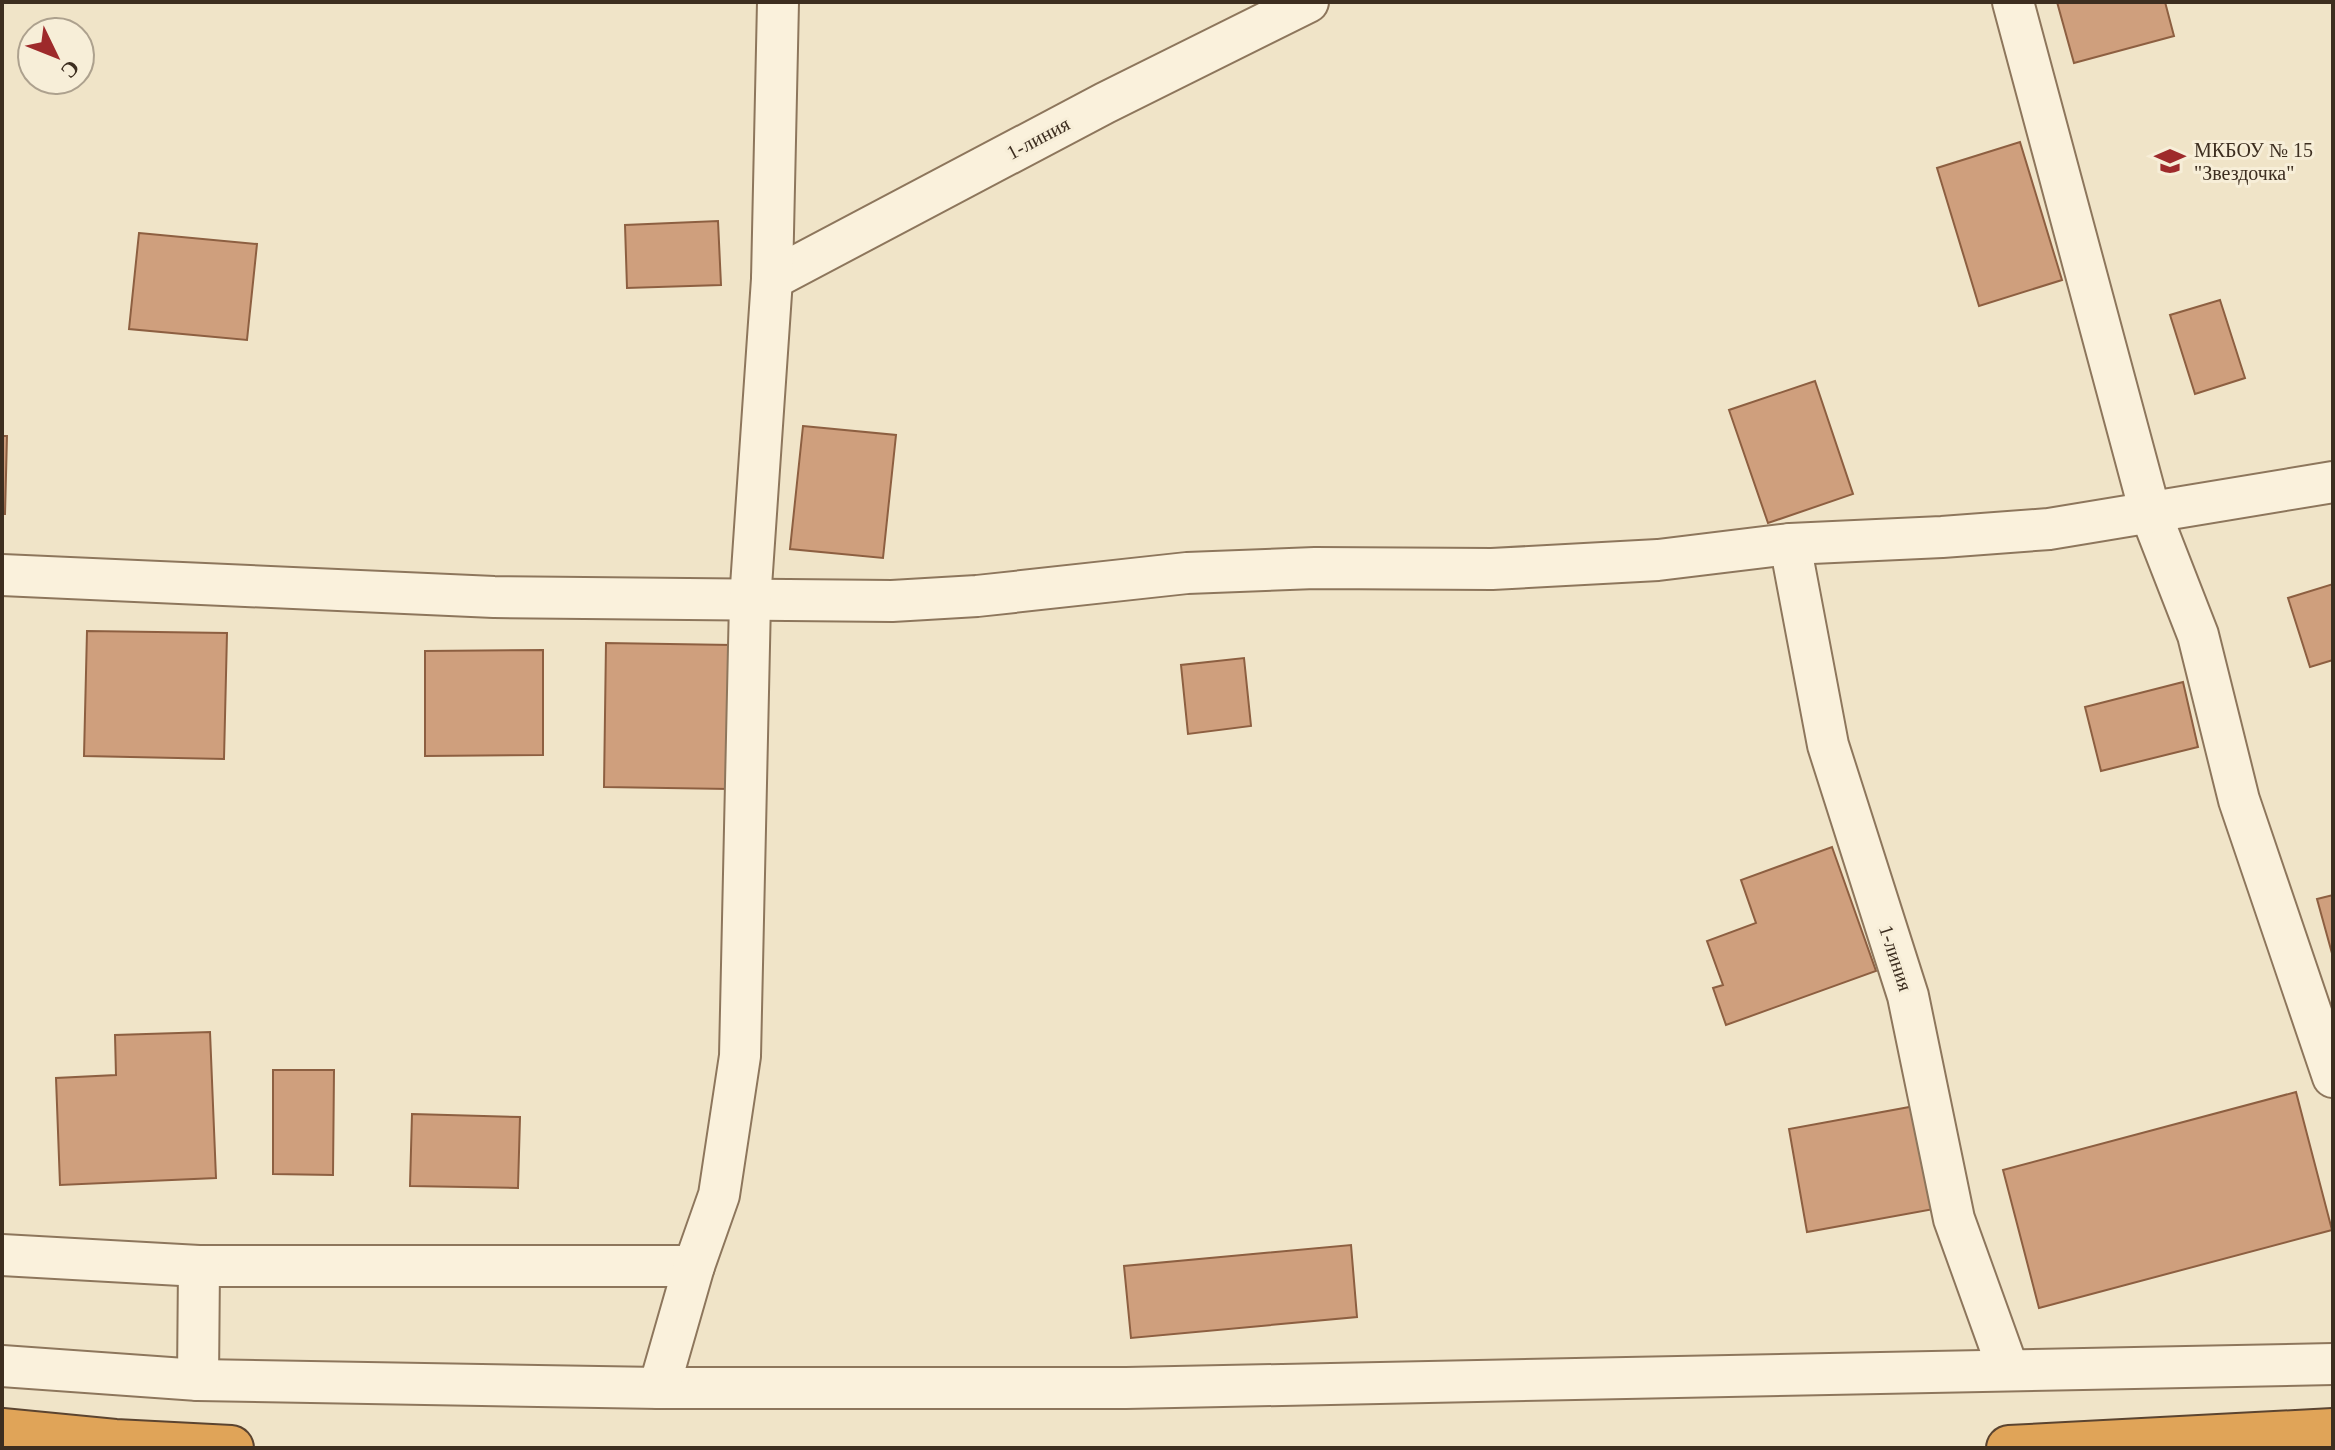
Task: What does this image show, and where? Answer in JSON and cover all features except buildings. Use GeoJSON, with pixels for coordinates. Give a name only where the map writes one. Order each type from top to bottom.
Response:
{"type":"FeatureCollection","features":[{"type":"Feature","properties":{"kind":"highway"},"geometry":{"type":"LineString","coordinates":[[2,1431],[115,1442],[231,1448]]}},
{"type":"Feature","properties":{"kind":"highway"},"geometry":{"type":"LineString","coordinates":[[2009,1448],[2333,1431]]}},
{"type":"Feature","properties":{"kind":"highway"},"geometry":{"type":"LineString","coordinates":[[2035,1448],[2042,1447]]}},
{"type":"Feature","properties":{"kind":"street"},"geometry":{"type":"LineString","coordinates":[[659,1388],[694,1266],[719,1195],[740,1056],[750,601],[772,279],[778,2]]}},
{"type":"Feature","properties":{"kind":"street","name":"1-линия"},"geometry":{"type":"LineString","coordinates":[[772,279],[1091,110],[1308,2]]}},
{"type":"Feature","properties":{"kind":"street"},"geometry":{"type":"LineString","coordinates":[[2013,2],[2150,512],[2198,635],[2239,800],[2333,1077]]}},
{"type":"Feature","properties":{"kind":"street"},"geometry":{"type":"LineString","coordinates":[[2,575],[494,597],[921,600],[1187,573],[1315,568],[1523,568],[1658,560],[1790,544],[2049,529],[2333,482]]}},
{"type":"Feature","properties":{"kind":"street","name":"1-линия"},"geometry":{"type":"LineString","coordinates":[[1790,544],[1828,745],[1908,996],[1954,1219],[2008,1369]]}},
{"type":"Feature","properties":{"kind":"street"},"geometry":{"type":"LineString","coordinates":[[2,1255],[199,1266],[694,1266]]}},
{"type":"Feature","properties":{"kind":"street"},"geometry":{"type":"LineString","coordinates":[[198,1380],[199,1266]]}},
{"type":"Feature","properties":{"kind":"street"},"geometry":{"type":"LineString","coordinates":[[2,1366],[198,1380],[659,1388],[1126,1388],[2333,1364]]}},
{"type":"Feature","properties":{"kind":"place","name":"МКБОУ № 15 \"Звездочка\""},"geometry":{"type":"Point","coordinates":[2170,161]}}]}
